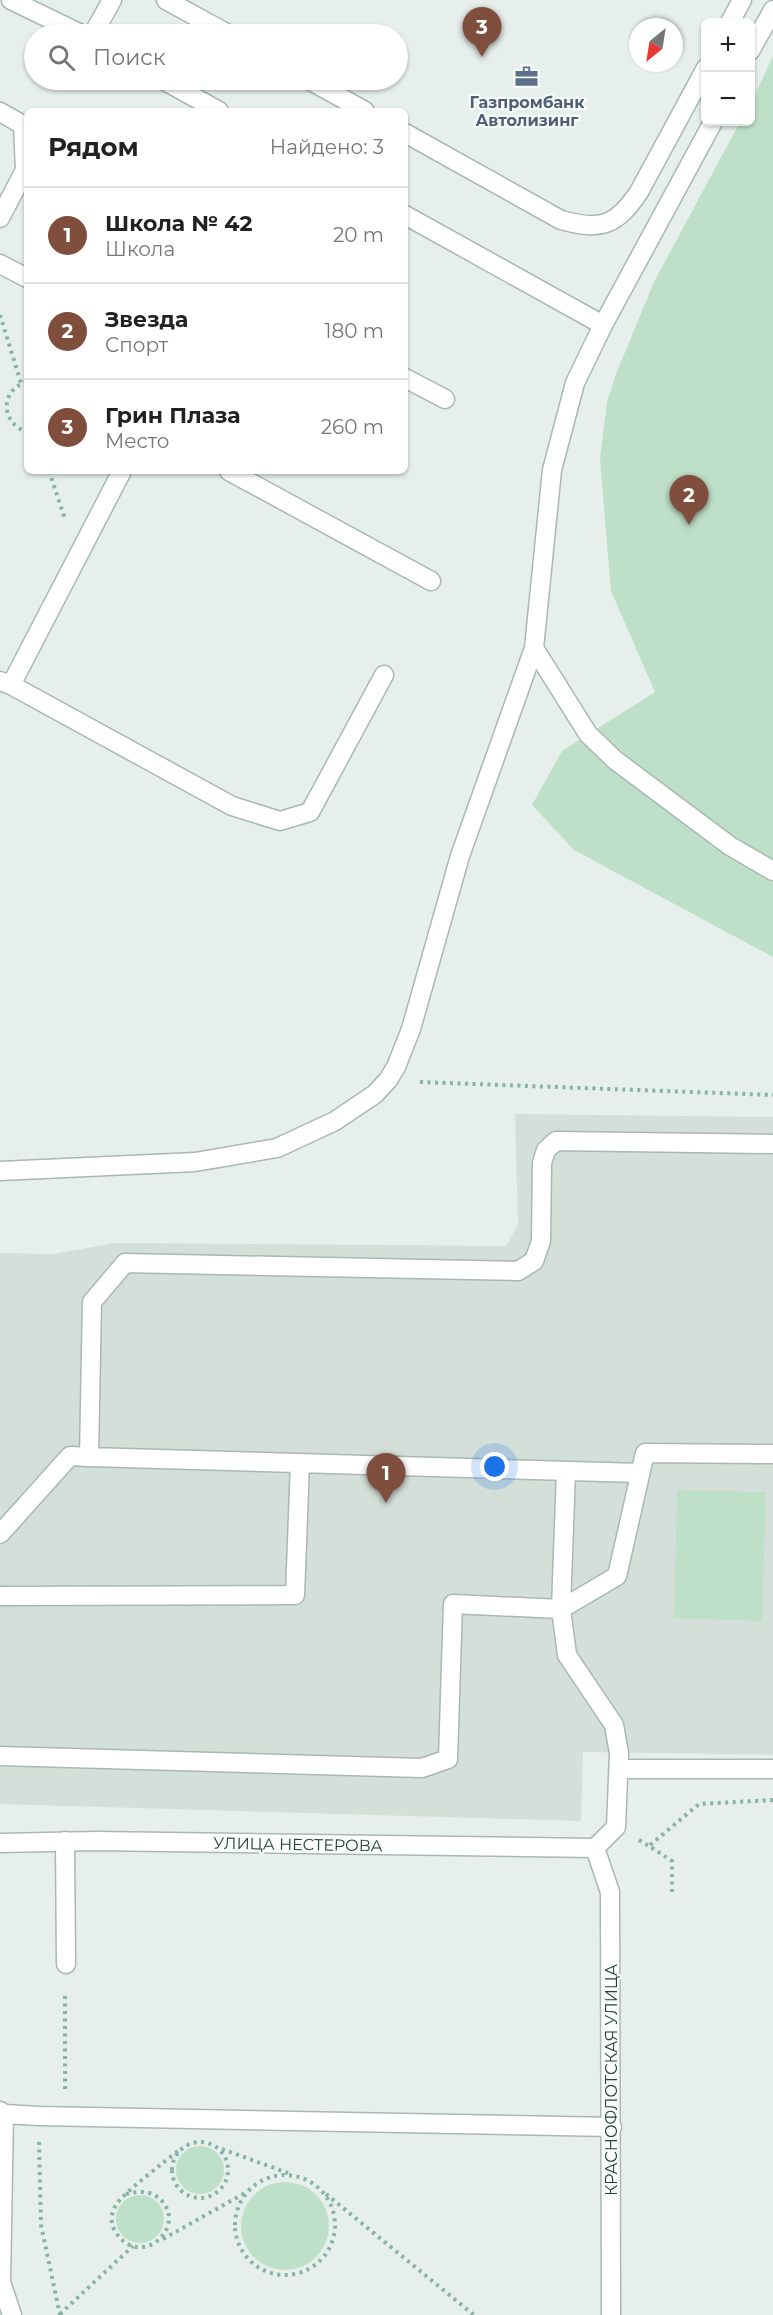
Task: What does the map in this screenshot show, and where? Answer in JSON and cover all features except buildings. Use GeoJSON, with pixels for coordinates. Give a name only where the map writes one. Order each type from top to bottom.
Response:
{"type":"FeatureCollection","features":[{"type":"Feature","properties":{"kind":"street"},"geometry":{"type":"LineString","coordinates":[[11,0],[60,24]]}},
{"type":"Feature","properties":{"kind":"street"},"geometry":{"type":"LineString","coordinates":[[99,24],[112,0]]}},
{"type":"Feature","properties":{"kind":"street"},"geometry":{"type":"LineString","coordinates":[[166,0],[210,24]]}},
{"type":"Feature","properties":{"kind":"street"},"geometry":{"type":"LineString","coordinates":[[732,18],[742,0]]}},
{"type":"Feature","properties":{"kind":"street"},"geometry":{"type":"LineString","coordinates":[[755,42],[773,10]]}},
{"type":"Feature","properties":{"kind":"street"},"geometry":{"type":"LineString","coordinates":[[408,135],[561,220],[584,227],[608,223],[626,211],[639,192],[703,72]]}},
{"type":"Feature","properties":{"kind":"street"},"geometry":{"type":"LineString","coordinates":[[181,90],[214,108]]}},
{"type":"Feature","properties":{"kind":"street"},"geometry":{"type":"LineString","coordinates":[[327,90],[360,108]]}},
{"type":"Feature","properties":{"kind":"street"},"geometry":{"type":"LineString","coordinates":[[0,112],[23,125],[24,148]]}},
{"type":"Feature","properties":{"kind":"street"},"geometry":{"type":"LineString","coordinates":[[0,1171],[195,1162],[277,1148],[335,1121],[375,1094],[388,1080],[396,1067],[411,1029],[460,856],[534,648],[552,470],[575,383],[603,325],[711,126]]}},
{"type":"Feature","properties":{"kind":"street"},"geometry":{"type":"LineString","coordinates":[[0,218],[24,173]]}},
{"type":"Feature","properties":{"kind":"street"},"geometry":{"type":"LineString","coordinates":[[408,217],[603,325]]}},
{"type":"Feature","properties":{"kind":"street"},"geometry":{"type":"LineString","coordinates":[[0,264],[24,276]]}},
{"type":"Feature","properties":{"kind":"street"},"geometry":{"type":"LineString","coordinates":[[408,380],[445,399]]}},
{"type":"Feature","properties":{"kind":"street"},"geometry":{"type":"LineString","coordinates":[[120,474],[78,556],[6,683],[232,806],[280,821],[310,812],[384,675]]}},
{"type":"Feature","properties":{"kind":"street"},"geometry":{"type":"LineString","coordinates":[[235,474],[431,581]]}},
{"type":"Feature","properties":{"kind":"street"},"geometry":{"type":"LineString","coordinates":[[534,648],[588,734],[615,760],[730,846],[773,871]]}},
{"type":"Feature","properties":{"kind":"street"},"geometry":{"type":"LineString","coordinates":[[89,1457],[92,1302],[125,1263],[518,1270],[534,1261],[541,1241],[542,1163],[546,1150],[556,1141],[773,1144]]}},
{"type":"Feature","properties":{"kind":"street"},"geometry":{"type":"LineString","coordinates":[[0,1756],[422,1768],[448,1759],[453,1604],[561,1609],[617,1576],[645,1453],[773,1454]]}},
{"type":"Feature","properties":{"kind":"street"},"geometry":{"type":"LineString","coordinates":[[0,1534],[70,1456],[640,1473]]}},
{"type":"Feature","properties":{"kind":"street"},"geometry":{"type":"LineString","coordinates":[[0,1596],[296,1595],[300,1463]]}},
{"type":"Feature","properties":{"kind":"street"},"geometry":{"type":"LineString","coordinates":[[566,1471],[561,1609],[567,1655],[614,1725],[619,1769],[616,1827],[595,1848]]}},
{"type":"Feature","properties":{"kind":"street"},"geometry":{"type":"LineString","coordinates":[[619,1769],[773,1769]]}},
{"type":"Feature","properties":{"kind":"street"},"geometry":{"type":"LineString","coordinates":[[65,1842],[66,1964]]}},
{"type":"Feature","properties":{"kind":"street","name":"УЛИЦА НЕСТЕРОВА"},"geometry":{"type":"LineString","coordinates":[[0,1843],[595,1848]]}},
{"type":"Feature","properties":{"kind":"street","name":"КРАСНОФЛОТСКАЯ УЛИЦА"},"geometry":{"type":"LineString","coordinates":[[595,1848],[610,1892],[611,2315]]}},
{"type":"Feature","properties":{"kind":"street"},"geometry":{"type":"LineString","coordinates":[[12,2315],[1,2282],[2,2113],[39,2116],[612,2127]]}},
{"type":"Feature","properties":{"kind":"path"},"geometry":{"type":"LineString","coordinates":[[0,315],[21,383]]}},
{"type":"Feature","properties":{"kind":"path"},"geometry":{"type":"LineString","coordinates":[[24,382],[8,394],[6,410],[13,425],[24,430]]}},
{"type":"Feature","properties":{"kind":"path"},"geometry":{"type":"LineString","coordinates":[[50,474],[78,556]]}},
{"type":"Feature","properties":{"kind":"path"},"geometry":{"type":"LineString","coordinates":[[388,1080],[773,1095]]}},
{"type":"Feature","properties":{"kind":"path"},"geometry":{"type":"LineString","coordinates":[[672,1892],[672,1861],[649,1846],[699,1804],[773,1800]]}},
{"type":"Feature","properties":{"kind":"path"},"geometry":{"type":"LineString","coordinates":[[60,2315],[40,2225],[38,2100],[64,2100],[66,1964]]}},
{"type":"Feature","properties":{"kind":"path"},"geometry":{"type":"LineString","coordinates":[[291,2175],[276,2176],[261,2181],[248,2191],[153,2244],[141,2248],[129,2246],[119,2238],[112,2227],[112,2214],[117,2203],[126,2194],[179,2150],[190,2143],[202,2141],[306,2180],[474,2315]]}},
{"type":"Feature","properties":{"kind":"path"},"geometry":{"type":"LineString","coordinates":[[179,2150],[172,2161],[172,2174],[177,2186],[186,2195],[198,2199],[211,2197],[221,2189],[228,2178],[229,2166],[224,2154],[215,2146]]}},
{"type":"Feature","properties":{"kind":"path"},"geometry":{"type":"LineString","coordinates":[[248,2191],[235,2219],[238,2242],[250,2262],[263,2271],[278,2275],[294,2275],[309,2269],[322,2259],[330,2247],[335,2232],[334,2216],[329,2201],[320,2189]]}},
{"type":"Feature","properties":{"kind":"path"},"geometry":{"type":"LineString","coordinates":[[126,2194],[139,2191],[151,2193],[161,2201],[167,2212],[168,2224],[163,2236],[153,2244]]}},
{"type":"Feature","properties":{"kind":"path"},"geometry":{"type":"LineString","coordinates":[[60,2315],[133,2246]]}},
{"type":"Feature","properties":{"kind":"shaded area"},"geometry":{"type":"Polygon","coordinates":[[[515,1114],[773,1117],[773,1755],[583,1752],[581,1821],[0,1804],[0,1253],[53,1254],[115,1243],[506,1246],[518,1224],[515,1114]]]}},
{"type":"Feature","properties":{"kind":"green space"},"geometry":{"type":"Polygon","coordinates":[[[773,56],[773,957],[574,850],[532,805],[562,751],[655,692],[611,591],[600,459],[607,402],[616,374],[654,282],[738,126],[755,126],[755,94],[773,56]]]}},
{"type":"Feature","properties":{"kind":"green space"},"geometry":{"type":"Polygon","coordinates":[[[677,1490],[766,1492],[762,1621],[674,1618],[677,1490]]]}},
{"type":"Feature","properties":{"kind":"green space"},"geometry":{"type":"Polygon","coordinates":[[[195,2146],[205,2146],[217,2153],[224,2165],[224,2175],[217,2187],[205,2194],[195,2194],[180,2183],[176,2175],[176,2165],[187,2150],[195,2146]]]}},
{"type":"Feature","properties":{"kind":"green space"},"geometry":{"type":"Polygon","coordinates":[[[285,2182],[310,2189],[322,2201],[329,2226],[322,2251],[310,2263],[285,2270],[260,2263],[248,2251],[241,2226],[248,2201],[260,2189],[285,2182]]]}},
{"type":"Feature","properties":{"kind":"green space"},"geometry":{"type":"Polygon","coordinates":[[[140,2195],[157,2202],[164,2219],[157,2236],[140,2243],[123,2236],[116,2219],[123,2202],[140,2195]]]}},
{"type":"Feature","properties":{"kind":"place","name":"Грин Плаза"},"geometry":{"type":"Point","coordinates":[482,57]}},
{"type":"Feature","properties":{"kind":"place","name":"Газпромбанк Автолизинг"},"geometry":{"type":"Point","coordinates":[527,77]}},
{"type":"Feature","properties":{"kind":"place","name":"Звезда"},"geometry":{"type":"Point","coordinates":[689,525]}},
{"type":"Feature","properties":{"kind":"place","name":"Школа № 42"},"geometry":{"type":"Point","coordinates":[386,1503]}}]}
